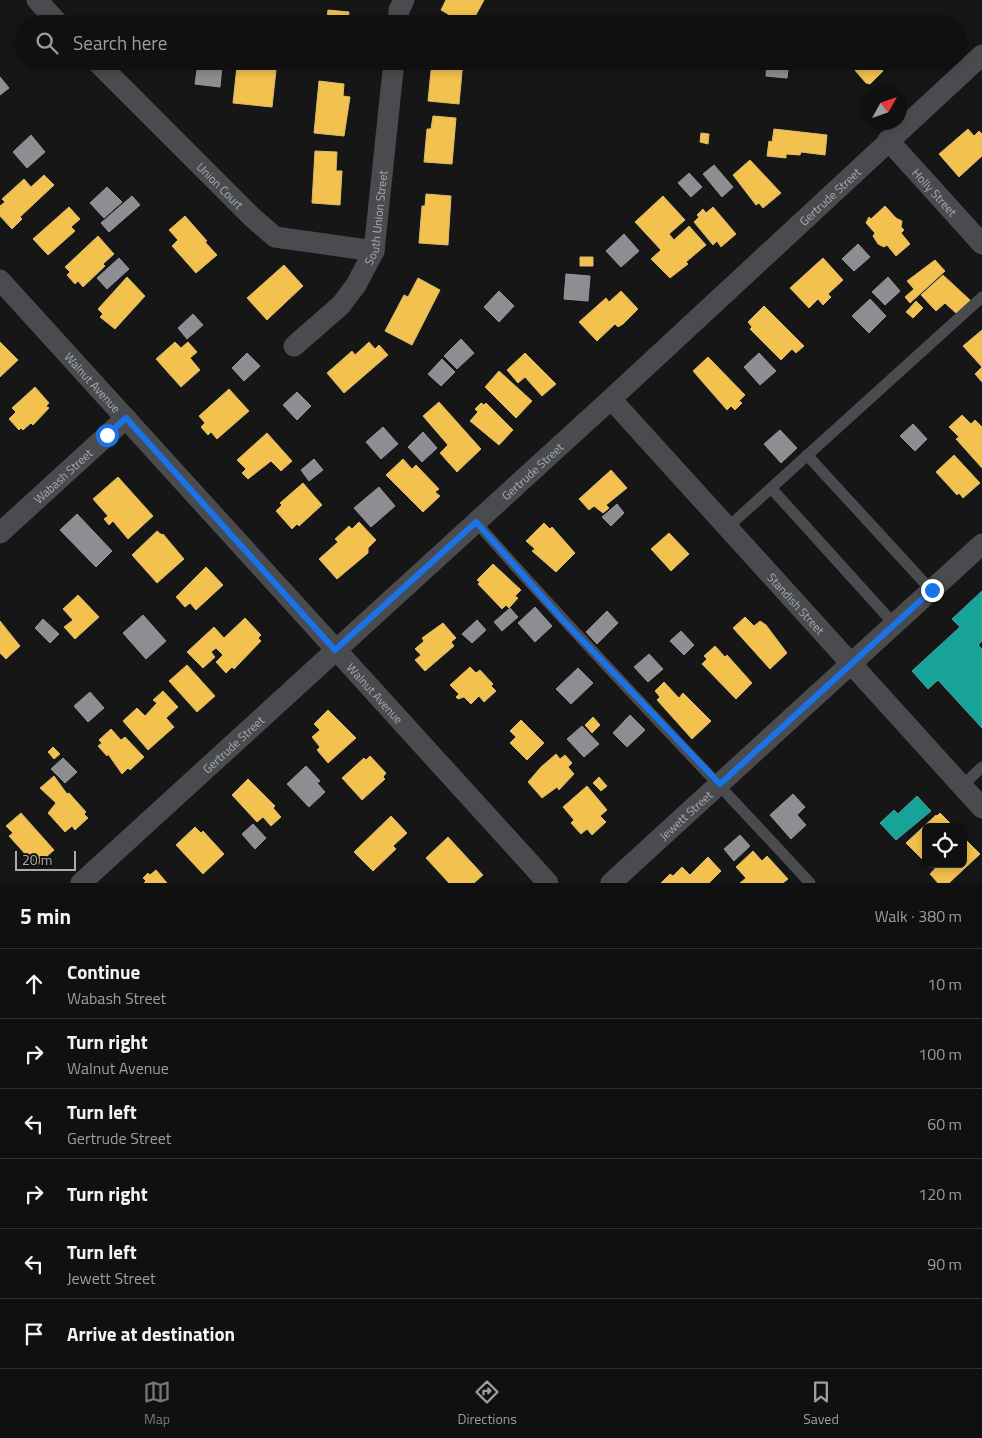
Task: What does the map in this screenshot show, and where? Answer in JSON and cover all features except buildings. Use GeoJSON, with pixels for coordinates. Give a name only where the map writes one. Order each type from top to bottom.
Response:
{"type":"FeatureCollection","features":[{"type":"Feature","properties":{"kind":"street"},"geometry":{"type":"LineString","coordinates":[[37,0],[51,15]]}},
{"type":"Feature","properties":{"kind":"street"},"geometry":{"type":"LineString","coordinates":[[399,15],[404,0]]}},
{"type":"Feature","properties":{"kind":"street","name":"Gertrude Street"},"geometry":{"type":"LineString","coordinates":[[967,69],[982,55]]}},
{"type":"Feature","properties":{"kind":"street","name":"Union Court"},"geometry":{"type":"LineString","coordinates":[[105,70],[253,218],[275,237],[374,251]]}},
{"type":"Feature","properties":{"kind":"street","name":"South Union Street"},"geometry":{"type":"LineString","coordinates":[[294,346],[341,304],[356,286],[374,251],[393,70]]}},
{"type":"Feature","properties":{"kind":"street","name":"Gertrude Street"},"geometry":{"type":"LineString","coordinates":[[81,883],[611,399],[965,70]]}},
{"type":"Feature","properties":{"kind":"street","name":"Holly Street"},"geometry":{"type":"LineString","coordinates":[[888,140],[982,244]]}},
{"type":"Feature","properties":{"kind":"street","name":"Walnut Avenue"},"geometry":{"type":"LineString","coordinates":[[0,280],[548,883]]}},
{"type":"Feature","properties":{"kind":"street","name":"Standish Street"},"geometry":{"type":"LineString","coordinates":[[611,399],[982,808]]}},
{"type":"Feature","properties":{"kind":"street","name":"Wabash Street"},"geometry":{"type":"LineString","coordinates":[[0,533],[126,418]]}},
{"type":"Feature","properties":{"kind":"street","name":"Jewett Street"},"geometry":{"type":"LineString","coordinates":[[611,883],[982,544]]}},
{"type":"Feature","properties":{"kind":"lane"},"geometry":{"type":"LineString","coordinates":[[727,528],[982,297]]}},
{"type":"Feature","properties":{"kind":"lane"},"geometry":{"type":"LineString","coordinates":[[807,456],[932,590]]}},
{"type":"Feature","properties":{"kind":"lane"},"geometry":{"type":"LineString","coordinates":[[771,488],[894,624]]}},
{"type":"Feature","properties":{"kind":"lane"},"geometry":{"type":"LineString","coordinates":[[476,522],[562,619],[720,784],[810,883]]}},
{"type":"Feature","properties":{"kind":"lane"},"geometry":{"type":"LineString","coordinates":[[962,786],[982,767]]}},
{"type":"Feature","properties":{"kind":"route"},"geometry":{"type":"LineString","coordinates":[[107,435],[126,418],[335,650],[476,522],[562,619],[720,784],[932,590]]}}]}
